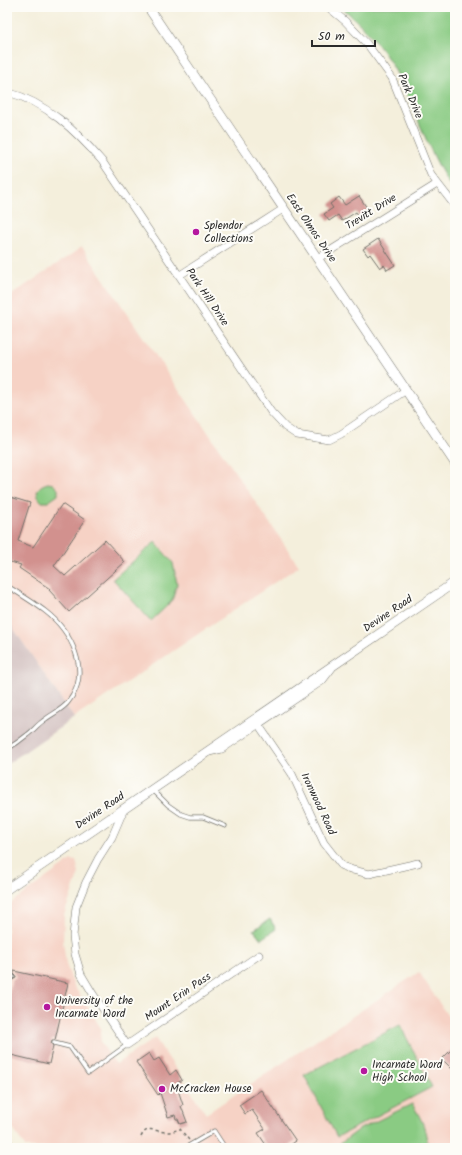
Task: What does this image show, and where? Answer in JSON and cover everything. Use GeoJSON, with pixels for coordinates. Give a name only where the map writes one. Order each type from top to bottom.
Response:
{"type":"FeatureCollection","features":[{"type":"Feature","properties":{"kind":"main road"},"geometry":{"type":"LineString","coordinates":[[7,1144],[10,1148]]}},
{"type":"Feature","properties":{"kind":"street","name":"East Olmos Drive"},"geometry":{"type":"LineString","coordinates":[[148,7],[455,463]]}},
{"type":"Feature","properties":{"kind":"street","name":"Park Drive"},"geometry":{"type":"LineString","coordinates":[[328,7],[345,21],[367,44],[392,78],[430,175],[455,206]]}},
{"type":"Feature","properties":{"kind":"street"},"geometry":{"type":"LineString","coordinates":[[7,69],[7,94]]}},
{"type":"Feature","properties":{"kind":"street","name":"Park Hill Drive"},"geometry":{"type":"LineString","coordinates":[[7,94],[18,94],[53,114],[71,128],[102,161],[271,412],[285,427],[297,435],[329,440],[341,434],[406,390]]}},
{"type":"Feature","properties":{"kind":"street","name":"Trevitt Drive"},"geometry":{"type":"LineString","coordinates":[[317,259],[437,184]]}},
{"type":"Feature","properties":{"kind":"street"},"geometry":{"type":"LineString","coordinates":[[180,276],[284,209]]}},
{"type":"Feature","properties":{"kind":"street","name":"Devine Road"},"geometry":{"type":"LineString","coordinates":[[7,889],[455,582]]}},
{"type":"Feature","properties":{"kind":"street","name":"Devine Road"},"geometry":{"type":"LineString","coordinates":[[207,752],[222,749],[322,681],[334,665]]}},
{"type":"Feature","properties":{"kind":"street","name":"Ironwood Road"},"geometry":{"type":"LineString","coordinates":[[258,724],[292,774],[324,843],[342,866],[369,874],[418,863]]}},
{"type":"Feature","properties":{"kind":"street"},"geometry":{"type":"LineString","coordinates":[[124,809],[112,838],[98,859],[76,907],[73,936],[75,954],[81,974],[92,994],[127,1045]]}},
{"type":"Feature","properties":{"kind":"street","name":"Mount Erin Pass"},"geometry":{"type":"LineString","coordinates":[[127,1045],[259,955]]}},
{"type":"Feature","properties":{"kind":"lane"},"geometry":{"type":"LineString","coordinates":[[7,586],[45,611],[55,620],[78,657],[80,669],[78,683],[68,702],[41,722],[26,736],[7,749]]}},
{"type":"Feature","properties":{"kind":"lane"},"geometry":{"type":"LineString","coordinates":[[153,789],[168,805],[181,814],[190,817],[202,817],[224,826]]}},
{"type":"Feature","properties":{"kind":"lane"},"geometry":{"type":"LineString","coordinates":[[7,976],[13,977]]}},
{"type":"Feature","properties":{"kind":"lane"},"geometry":{"type":"LineString","coordinates":[[54,1043],[70,1047],[88,1073],[127,1045]]}},
{"type":"Feature","properties":{"kind":"lane"},"geometry":{"type":"LineString","coordinates":[[185,1148],[214,1131],[225,1148]]}},
{"type":"Feature","properties":{"kind":"path"},"geometry":{"type":"LineString","coordinates":[[141,1137],[144,1132],[148,1130],[166,1132],[180,1129],[192,1144]]}},
{"type":"Feature","properties":{"kind":"shaded area"},"geometry":{"type":"Polygon","coordinates":[[[82,247],[299,566],[74,718],[7,619],[7,298],[82,247]]]}},
{"type":"Feature","properties":{"kind":"shaded area"},"geometry":{"type":"Polygon","coordinates":[[[7,619],[74,718],[7,764],[7,619]]]}},
{"type":"Feature","properties":{"kind":"shaded area"},"geometry":{"type":"Polygon","coordinates":[[[71,860],[76,861],[79,873],[64,915],[63,941],[66,964],[74,986],[101,1028],[101,1043],[116,1064],[155,1038],[206,1114],[419,972],[455,1027],[455,1148],[26,1148],[7,1120],[7,906],[71,860]]]}},
{"type":"Feature","properties":{"kind":"green space"},"geometry":{"type":"Polygon","coordinates":[[[341,7],[455,7],[455,193],[433,154],[403,86],[391,64],[368,33],[341,7]]]}},
{"type":"Feature","properties":{"kind":"green space"},"geometry":{"type":"Polygon","coordinates":[[[48,483],[53,484],[58,489],[58,495],[48,502],[42,502],[37,493],[41,486],[48,483]]]}},
{"type":"Feature","properties":{"kind":"green space"},"geometry":{"type":"Polygon","coordinates":[[[155,542],[173,563],[177,584],[172,601],[151,621],[113,579],[155,542]]]}},
{"type":"Feature","properties":{"kind":"green space"},"geometry":{"type":"Polygon","coordinates":[[[270,919],[276,929],[261,939],[254,930],[270,919]]]}},
{"type":"Feature","properties":{"kind":"green space"},"geometry":{"type":"Polygon","coordinates":[[[400,1025],[432,1087],[337,1137],[304,1075],[400,1025]]]}},
{"type":"Feature","properties":{"kind":"green space"},"geometry":{"type":"Polygon","coordinates":[[[412,1104],[423,1125],[427,1148],[338,1148],[337,1146],[360,1129],[412,1104]]]}},
{"type":"Feature","properties":{"kind":"building"},"geometry":{"type":"Polygon","coordinates":[[[359,196],[369,211],[360,218],[356,212],[342,221],[338,215],[329,221],[324,214],[333,208],[330,204],[339,197],[345,205],[359,196]]]}},
{"type":"Feature","properties":{"kind":"building"},"geometry":{"type":"Polygon","coordinates":[[[378,239],[395,265],[387,270],[384,265],[380,268],[370,254],[368,256],[363,249],[378,239]]]}},
{"type":"Feature","properties":{"kind":"building"},"geometry":{"type":"Polygon","coordinates":[[[7,496],[30,503],[18,541],[33,547],[62,504],[85,520],[54,566],[65,576],[105,540],[125,562],[69,612],[49,590],[50,589],[19,568],[21,565],[7,561],[7,496]]]}},
{"type":"Feature","properties":{"kind":"building"},"geometry":{"type":"Polygon","coordinates":[[[14,971],[68,983],[55,1040],[52,1040],[51,1043],[53,1046],[49,1064],[7,1054],[7,1002],[12,980],[16,978],[14,971]]]}},
{"type":"Feature","properties":{"kind":"building"},"geometry":{"type":"Polygon","coordinates":[[[455,1046],[455,1072],[442,1059],[455,1046]]]}},
{"type":"Feature","properties":{"kind":"building","name":"McCracken House"},"geometry":{"type":"Polygon","coordinates":[[[149,1053],[154,1061],[159,1058],[170,1075],[176,1070],[182,1080],[176,1084],[183,1105],[181,1106],[187,1122],[180,1124],[175,1115],[168,1117],[160,1093],[158,1095],[136,1062],[149,1053]]]}},
{"type":"Feature","properties":{"kind":"building"},"geometry":{"type":"Polygon","coordinates":[[[261,1090],[296,1141],[286,1148],[268,1148],[258,1133],[265,1129],[252,1110],[245,1114],[239,1105],[261,1090]]]}},
{"type":"Feature","properties":{"kind":"place","name":"Splendor Collections"},"geometry":{"type":"Point","coordinates":[196,232]}},
{"type":"Feature","properties":{"kind":"place","name":"University of the Incarnate Word"},"geometry":{"type":"Point","coordinates":[47,1007]}},
{"type":"Feature","properties":{"kind":"place","name":"Incarnate Word High School"},"geometry":{"type":"Point","coordinates":[364,1071]}},
{"type":"Feature","properties":{"kind":"place","name":"McCracken House"},"geometry":{"type":"Point","coordinates":[162,1089]}}]}
